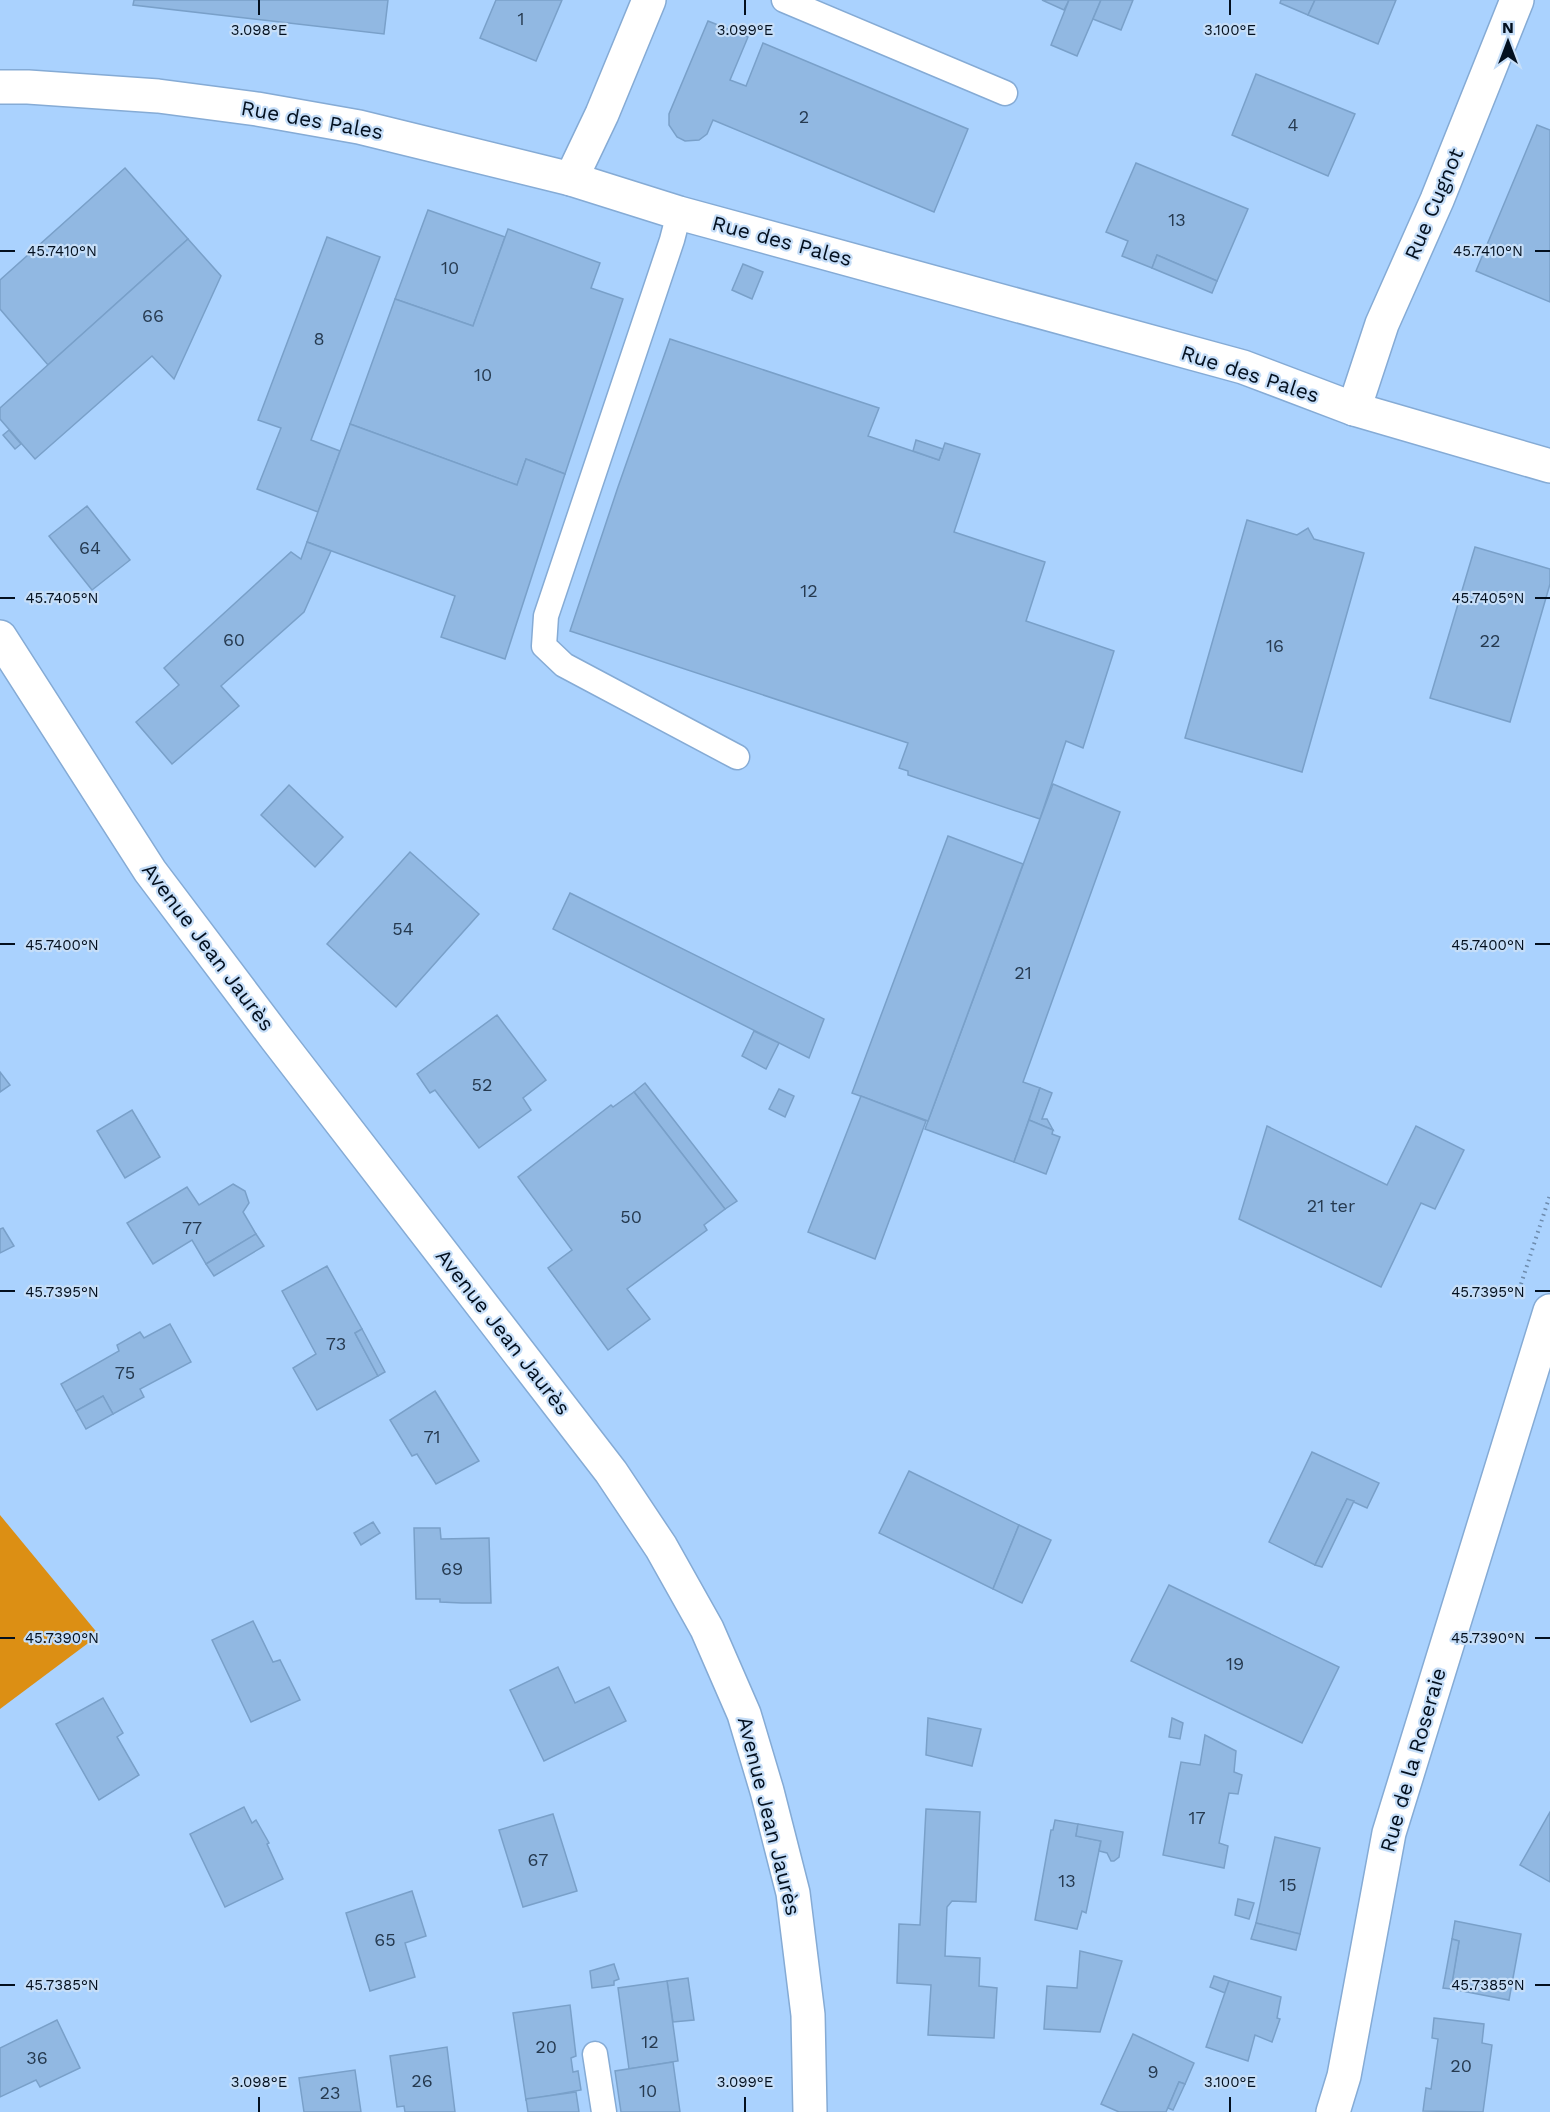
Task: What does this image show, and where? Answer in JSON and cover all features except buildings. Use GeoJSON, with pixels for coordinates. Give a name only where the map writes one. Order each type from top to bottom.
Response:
{"type":"FeatureCollection","features":[{"type":"Feature","properties":{"kind":"street"},"geometry":{"type":"LineString","coordinates":[[571,179],[602,114],[648,0]]}},
{"type":"Feature","properties":{"kind":"street","name":"Rue Cugnot"},"geometry":{"type":"LineString","coordinates":[[1354,409],[1382,324],[1437,200],[1517,0]]}},
{"type":"Feature","properties":{"kind":"street","name":"Rue des Pales"},"geometry":{"type":"LineString","coordinates":[[0,87],[158,96],[257,109],[359,127],[571,179],[679,213],[1243,367],[1354,409],[1550,466]]}},
{"type":"Feature","properties":{"kind":"street","name":"Avenue Jean Jaurès"},"geometry":{"type":"LineString","coordinates":[[0,637],[150,871],[611,1472],[661,1546],[707,1629],[744,1714],[767,1791],[793,1893],[808,2015],[810,2112]]}},
{"type":"Feature","properties":{"kind":"street","name":"Rue de la Roseraie"},"geometry":{"type":"LineString","coordinates":[[1334,2112],[1344,2076],[1389,1833],[1550,1311]]}},
{"type":"Feature","properties":{"kind":"lane"},"geometry":{"type":"LineString","coordinates":[[784,0],[1005,93]]}},
{"type":"Feature","properties":{"kind":"lane"},"geometry":{"type":"LineString","coordinates":[[679,213],[666,260],[546,616],[544,646],[564,665],[737,757]]}},
{"type":"Feature","properties":{"kind":"lane"},"geometry":{"type":"LineString","coordinates":[[595,2054],[604,2112]]}},
{"type":"Feature","properties":{"kind":"path"},"geometry":{"type":"LineString","coordinates":[[1521,1286],[1550,1195]]}},
{"type":"Feature","properties":{"kind":"shaded area"},"geometry":{"type":"Polygon","coordinates":[[[0,1515],[99,1635],[0,1709],[0,1515]]]}}]}
